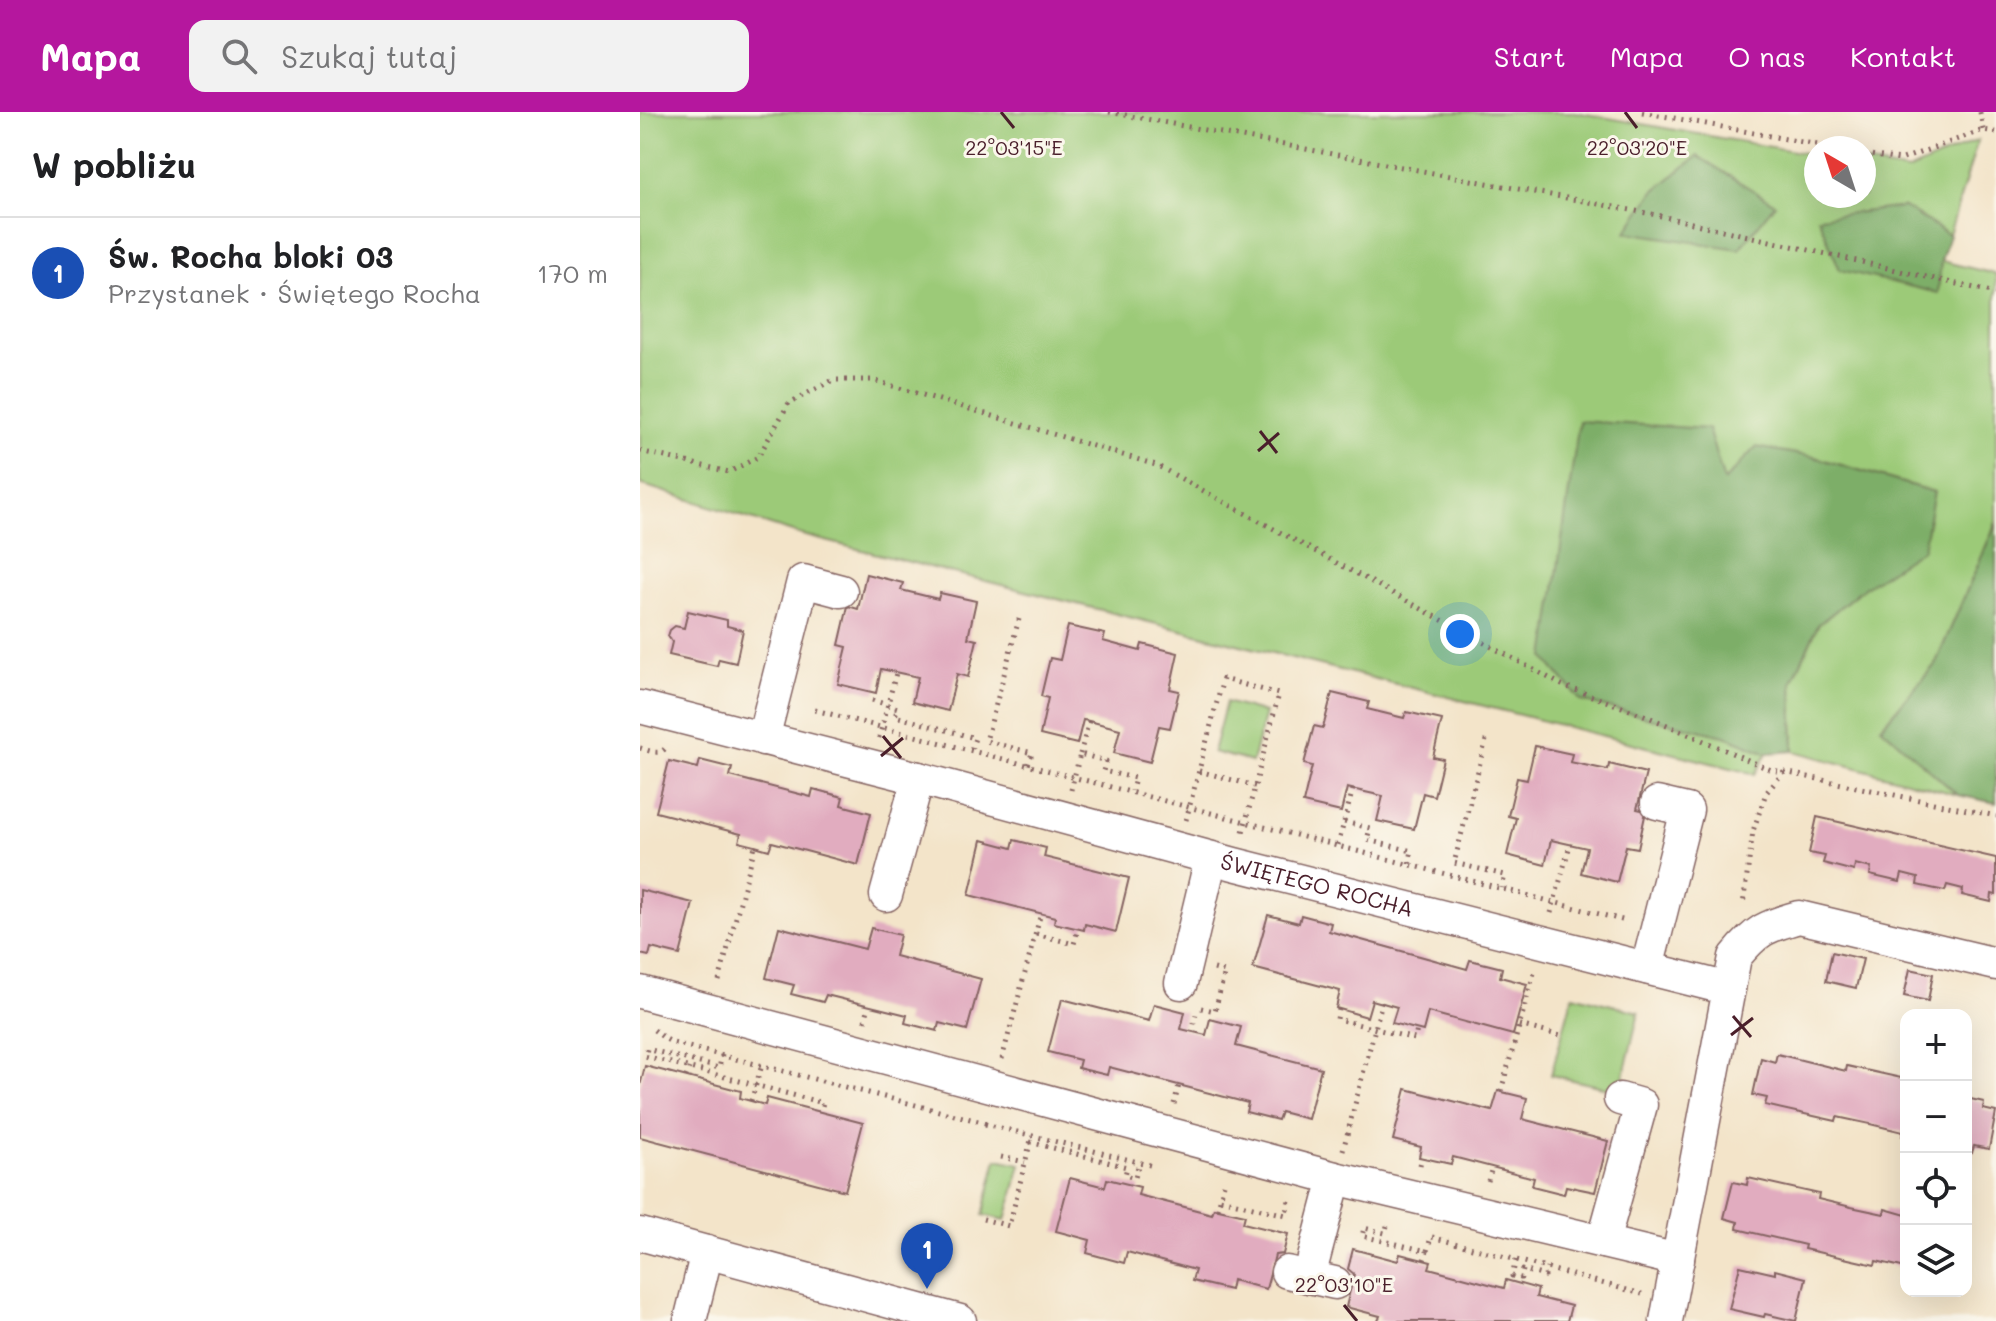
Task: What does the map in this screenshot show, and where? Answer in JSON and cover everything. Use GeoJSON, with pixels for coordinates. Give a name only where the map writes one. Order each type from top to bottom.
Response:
{"type":"FeatureCollection","features":[{"type":"Feature","properties":{"kind":"street"},"geometry":{"type":"LineString","coordinates":[[763,739],[803,581],[841,591]]}},
{"type":"Feature","properties":{"kind":"street","name":"ŚWIĘTEGO ROCHA"},"geometry":{"type":"LineString","coordinates":[[640,707],[1223,861],[1729,989]]}},
{"type":"Feature","properties":{"kind":"street"},"geometry":{"type":"LineString","coordinates":[[886,895],[918,778]]}},
{"type":"Feature","properties":{"kind":"street"},"geometry":{"type":"LineString","coordinates":[[1647,968],[1687,810],[1657,803]]}},
{"type":"Feature","properties":{"kind":"street"},"geometry":{"type":"LineString","coordinates":[[1188,998],[1223,861]]}},
{"type":"Feature","properties":{"kind":"street"},"geometry":{"type":"LineString","coordinates":[[1666,1321],[1735,957],[1750,938],[1770,925],[1799,917],[1996,964]]}},
{"type":"Feature","properties":{"kind":"street"},"geometry":{"type":"LineString","coordinates":[[640,992],[1335,1178],[1678,1260]]}},
{"type":"Feature","properties":{"kind":"street"},"geometry":{"type":"LineString","coordinates":[[1603,1242],[1641,1105],[1620,1099]]}},
{"type":"Feature","properties":{"kind":"street"},"geometry":{"type":"LineString","coordinates":[[1310,1277],[1335,1178]]}},
{"type":"Feature","properties":{"kind":"street"},"geometry":{"type":"LineString","coordinates":[[640,1234],[960,1321]]}},
{"type":"Feature","properties":{"kind":"street"},"geometry":{"type":"LineString","coordinates":[[690,1321],[707,1252]]}},
{"type":"Feature","properties":{"kind":"path"},"geometry":{"type":"LineString","coordinates":[[1109,112],[1657,215],[1996,293]]}},
{"type":"Feature","properties":{"kind":"path"},"geometry":{"type":"LineString","coordinates":[[1642,112],[1804,142]]}},
{"type":"Feature","properties":{"kind":"path"},"geometry":{"type":"LineString","coordinates":[[1980,112],[1983,130]]}},
{"type":"Feature","properties":{"kind":"path"},"geometry":{"type":"LineString","coordinates":[[1876,156],[1900,160],[1983,130],[1996,132]]}},
{"type":"Feature","properties":{"kind":"path"},"geometry":{"type":"LineString","coordinates":[[640,451],[729,472],[758,457],[789,403],[833,380],[873,380],[1156,465],[1562,685]]}},
{"type":"Feature","properties":{"kind":"path"},"geometry":{"type":"LineString","coordinates":[[986,741],[1019,619]]}},
{"type":"Feature","properties":{"kind":"path"},"geometry":{"type":"LineString","coordinates":[[883,721],[896,673]]}},
{"type":"Feature","properties":{"kind":"path"},"geometry":{"type":"LineString","coordinates":[[1179,849],[1223,679],[1279,694],[1245,820],[1223,861]]}},
{"type":"Feature","properties":{"kind":"path"},"geometry":{"type":"LineString","coordinates":[[872,700],[898,708],[895,716],[1032,753],[1028,765]]}},
{"type":"Feature","properties":{"kind":"path"},"geometry":{"type":"LineString","coordinates":[[815,710],[1627,921]]}},
{"type":"Feature","properties":{"kind":"path"},"geometry":{"type":"LineString","coordinates":[[1076,772],[1089,721]]}},
{"type":"Feature","properties":{"kind":"path"},"geometry":{"type":"LineString","coordinates":[[971,750],[975,738]]}},
{"type":"Feature","properties":{"kind":"path"},"geometry":{"type":"LineString","coordinates":[[1451,875],[1486,740]]}},
{"type":"Feature","properties":{"kind":"path"},"geometry":{"type":"LineString","coordinates":[[1080,754],[1106,761],[1103,771],[1135,778],[1132,791]]}},
{"type":"Feature","properties":{"kind":"path"},"geometry":{"type":"LineString","coordinates":[[1199,771],[1255,786]]}},
{"type":"Feature","properties":{"kind":"path"},"geometry":{"type":"LineString","coordinates":[[1784,772],[1996,816]]}},
{"type":"Feature","properties":{"kind":"path"},"geometry":{"type":"LineString","coordinates":[[1338,845],[1353,789]]}},
{"type":"Feature","properties":{"kind":"path"},"geometry":{"type":"LineString","coordinates":[[1344,822],[1370,828],[1367,840],[1412,851],[1409,864]]}},
{"type":"Feature","properties":{"kind":"path"},"geometry":{"type":"LineString","coordinates":[[719,982],[755,846]]}},
{"type":"Feature","properties":{"kind":"path"},"geometry":{"type":"LineString","coordinates":[[1454,863],[1505,875],[1502,888]]}},
{"type":"Feature","properties":{"kind":"path"},"geometry":{"type":"LineString","coordinates":[[1036,934],[1074,944],[1078,929]]}},
{"type":"Feature","properties":{"kind":"path"},"geometry":{"type":"LineString","coordinates":[[1188,998],[1215,1011],[1225,972],[1209,965]]}},
{"type":"Feature","properties":{"kind":"path"},"geometry":{"type":"LineString","coordinates":[[1188,998],[1192,1032]]}},
{"type":"Feature","properties":{"kind":"path"},"geometry":{"type":"LineString","coordinates":[[1335,1178],[1382,1002]]}},
{"type":"Feature","properties":{"kind":"path"},"geometry":{"type":"LineString","coordinates":[[865,1020],[869,1006]]}},
{"type":"Feature","properties":{"kind":"path"},"geometry":{"type":"LineString","coordinates":[[1339,1009],[1337,1019],[1375,1029],[1415,1039],[1417,1029]]}},
{"type":"Feature","properties":{"kind":"path"},"geometry":{"type":"LineString","coordinates":[[1519,1025],[1561,1036]]}},
{"type":"Feature","properties":{"kind":"path"},"geometry":{"type":"LineString","coordinates":[[722,1055],[719,1068],[647,1049],[645,1056],[823,1103],[820,1112]]}},
{"type":"Feature","properties":{"kind":"path"},"geometry":{"type":"LineString","coordinates":[[751,1101],[762,1065]]}},
{"type":"Feature","properties":{"kind":"path"},"geometry":{"type":"LineString","coordinates":[[686,1077],[689,1068]]}},
{"type":"Feature","properties":{"kind":"path"},"geometry":{"type":"LineString","coordinates":[[983,1219],[1009,1226],[1031,1139],[1127,1167],[1125,1175],[1134,1182],[1139,1162]]}},
{"type":"Feature","properties":{"kind":"path"},"geometry":{"type":"LineString","coordinates":[[1001,1157],[1025,1162]]}},
{"type":"Feature","properties":{"kind":"path"},"geometry":{"type":"LineString","coordinates":[[1420,1165],[1422,1157]]}},
{"type":"Feature","properties":{"kind":"path"},"geometry":{"type":"LineString","coordinates":[[1487,1183],[1492,1167]]}},
{"type":"Feature","properties":{"kind":"path"},"geometry":{"type":"LineString","coordinates":[[1218,1209],[1224,1184]]}},
{"type":"Feature","properties":{"kind":"path"},"geometry":{"type":"LineString","coordinates":[[1220,1199],[1286,1215],[1289,1200]]}},
{"type":"Feature","properties":{"kind":"path"},"geometry":{"type":"LineString","coordinates":[[1387,1226],[1385,1233],[1364,1228],[1362,1236],[1427,1251]]}},
{"type":"Feature","properties":{"kind":"path"},"geometry":{"type":"LineString","coordinates":[[1424,1260],[1431,1237]]}},
{"type":"Feature","properties":{"kind":"path"},"geometry":{"type":"LineString","coordinates":[[1516,1260],[1511,1279],[1521,1278],[1523,1270],[1545,1276],[1547,1268]]}},
{"type":"Feature","properties":{"kind":"green space"},"geometry":{"type":"Polygon","coordinates":[[[640,112],[1575,112],[1804,153],[1804,208],[1876,208],[1876,165],[1908,171],[1978,140],[1949,235],[1904,207],[1937,293],[1941,261],[1996,274],[1996,523],[1935,665],[1881,727],[1958,795],[1794,751],[1792,682],[1818,625],[1862,589],[1934,492],[1814,457],[1728,737],[1767,753],[1755,774],[802,535],[640,484],[640,112]]]}},
{"type":"Feature","properties":{"kind":"green space"},"geometry":{"type":"Polygon","coordinates":[[[1698,156],[1775,204],[1739,249],[1626,232],[1654,191],[1698,156]]]}},
{"type":"Feature","properties":{"kind":"green space"},"geometry":{"type":"Polygon","coordinates":[[[1904,207],[1949,235],[1941,261],[1938,293],[1840,270],[1818,217],[1904,207]]]}},
{"type":"Feature","properties":{"kind":"green space"},"geometry":{"type":"Polygon","coordinates":[[[1579,421],[1708,429],[1724,481],[1756,447],[1814,457],[1934,492],[1923,549],[1862,589],[1818,625],[1792,682],[1794,751],[1767,753],[1728,737],[1581,701],[1545,658],[1579,421]]]}},
{"type":"Feature","properties":{"kind":"green space"},"geometry":{"type":"Polygon","coordinates":[[[1996,523],[1996,803],[1958,795],[1881,727],[1935,665],[1996,523]]]}},
{"type":"Feature","properties":{"kind":"green space"},"geometry":{"type":"Polygon","coordinates":[[[1226,702],[1265,713],[1252,762],[1213,752],[1226,702]]]}},
{"type":"Feature","properties":{"kind":"green space"},"geometry":{"type":"Polygon","coordinates":[[[1573,995],[1639,1012],[1620,1091],[1551,1075],[1573,995]]]}},
{"type":"Feature","properties":{"kind":"green space"},"geometry":{"type":"Polygon","coordinates":[[[997,1159],[1021,1164],[1006,1220],[983,1215],[997,1159]]]}},
{"type":"Feature","properties":{"kind":"building"},"geometry":{"type":"Polygon","coordinates":[[[866,574],[903,583],[901,590],[938,599],[940,593],[976,601],[968,638],[977,640],[968,677],[957,674],[948,711],[912,702],[918,677],[881,669],[876,693],[838,684],[847,647],[839,645],[848,606],[858,609],[866,574]]]}},
{"type":"Feature","properties":{"kind":"building"},"geometry":{"type":"Polygon","coordinates":[[[688,611],[727,620],[727,626],[743,630],[736,663],[719,659],[717,666],[669,655],[672,642],[668,636],[670,630],[675,626],[684,628],[688,611]]]}},
{"type":"Feature","properties":{"kind":"building"},"geometry":{"type":"Polygon","coordinates":[[[1068,626],[1105,634],[1103,641],[1140,651],[1142,644],[1178,653],[1170,689],[1179,691],[1170,728],[1159,726],[1150,762],[1114,753],[1120,729],[1089,721],[1083,720],[1077,744],[1040,735],[1048,698],[1041,696],[1050,658],[1060,660],[1068,626]]]}},
{"type":"Feature","properties":{"kind":"building"},"geometry":{"type":"Polygon","coordinates":[[[1332,693],[1369,702],[1367,709],[1404,718],[1406,712],[1442,720],[1433,757],[1443,759],[1434,796],[1423,793],[1414,829],[1377,821],[1383,796],[1347,788],[1341,812],[1303,803],[1312,766],[1304,764],[1314,726],[1323,728],[1332,693]]]}},
{"type":"Feature","properties":{"kind":"building"},"geometry":{"type":"Polygon","coordinates":[[[1535,746],[1572,754],[1570,762],[1608,770],[1609,764],[1646,773],[1637,809],[1646,811],[1638,848],[1626,846],[1617,882],[1581,873],[1587,848],[1551,840],[1545,865],[1507,855],[1516,818],[1508,816],[1517,778],[1527,780],[1535,746]]]}},
{"type":"Feature","properties":{"kind":"building"},"geometry":{"type":"Polygon","coordinates":[[[700,760],[732,768],[730,776],[811,797],[813,789],[843,797],[841,805],[871,813],[858,865],[772,842],[769,850],[739,842],[741,834],[656,812],[669,761],[698,768],[700,760]]]}},
{"type":"Feature","properties":{"kind":"building"},"geometry":{"type":"Polygon","coordinates":[[[1817,817],[1996,858],[1996,895],[1992,894],[1991,902],[1962,895],[1963,889],[1947,885],[1945,891],[1917,885],[1918,878],[1902,874],[1900,882],[1870,875],[1871,868],[1855,864],[1854,871],[1823,863],[1825,856],[1809,853],[1817,817]]]}},
{"type":"Feature","properties":{"kind":"building"},"geometry":{"type":"Polygon","coordinates":[[[982,840],[1012,848],[1014,840],[1046,848],[1044,857],[1129,878],[1116,932],[1085,924],[1084,930],[1054,923],[1055,917],[969,895],[982,840]]]}},
{"type":"Feature","properties":{"kind":"building"},"geometry":{"type":"Polygon","coordinates":[[[640,890],[693,903],[680,955],[651,948],[649,956],[640,954],[640,890]]]}},
{"type":"Feature","properties":{"kind":"building"},"geometry":{"type":"Polygon","coordinates":[[[1268,915],[1299,923],[1301,915],[1331,923],[1329,931],[1467,969],[1470,960],[1502,968],[1500,977],[1527,984],[1513,1035],[1428,1012],[1423,1031],[1392,1023],[1397,1007],[1372,1000],[1367,1017],[1336,1008],[1340,991],[1253,968],[1268,915]]]}},
{"type":"Feature","properties":{"kind":"building"},"geometry":{"type":"Polygon","coordinates":[[[779,927],[865,949],[871,928],[900,935],[895,956],[981,979],[967,1030],[939,1023],[937,1031],[905,1023],[907,1015],[826,995],[823,1002],[791,994],[794,985],[766,978],[779,927]]]}},
{"type":"Feature","properties":{"kind":"building"},"geometry":{"type":"Polygon","coordinates":[[[1832,952],[1863,959],[1856,988],[1826,981],[1832,952]]]}},
{"type":"Feature","properties":{"kind":"building"},"geometry":{"type":"Polygon","coordinates":[[[1910,969],[1933,974],[1928,1001],[1904,996],[1910,969]]]}},
{"type":"Feature","properties":{"kind":"building"},"geometry":{"type":"Polygon","coordinates":[[[1062,999],[1149,1021],[1154,1004],[1185,1012],[1181,1029],[1206,1035],[1210,1019],[1241,1027],[1236,1046],[1321,1068],[1308,1119],[1281,1112],[1278,1120],[1246,1112],[1248,1103],[1109,1067],[1107,1075],[1078,1068],[1080,1060],[1048,1052],[1062,999]]]}},
{"type":"Feature","properties":{"kind":"building"},"geometry":{"type":"Polygon","coordinates":[[[1777,1054],[1846,1071],[1847,1066],[1900,1078],[1900,1131],[1765,1105],[1767,1098],[1753,1095],[1761,1058],[1775,1062],[1777,1054]]]}},
{"type":"Feature","properties":{"kind":"building"},"geometry":{"type":"Polygon","coordinates":[[[645,1066],[741,1091],[740,1098],[765,1105],[767,1098],[863,1123],[845,1191],[640,1137],[640,1086],[645,1066]]]}},
{"type":"Feature","properties":{"kind":"building"},"geometry":{"type":"Polygon","coordinates":[[[1406,1089],[1492,1111],[1498,1091],[1527,1098],[1522,1119],[1608,1141],[1595,1192],[1566,1186],[1564,1194],[1532,1186],[1534,1178],[1453,1157],[1451,1164],[1419,1157],[1421,1147],[1393,1140],[1406,1089]]]}},
{"type":"Feature","properties":{"kind":"building"},"geometry":{"type":"Polygon","coordinates":[[[1972,1099],[1984,1102],[1983,1109],[1996,1112],[1989,1149],[1974,1146],[1972,1153],[1972,1099]]]}},
{"type":"Feature","properties":{"kind":"building"},"geometry":{"type":"Polygon","coordinates":[[[1070,1178],[1105,1187],[1107,1179],[1140,1187],[1138,1195],[1212,1214],[1214,1208],[1245,1215],[1243,1223],[1288,1234],[1283,1254],[1275,1255],[1266,1289],[1232,1280],[1230,1290],[1192,1281],[1195,1270],[1127,1252],[1124,1263],[1087,1253],[1090,1240],[1056,1231],[1070,1178]]]}},
{"type":"Feature","properties":{"kind":"building"},"geometry":{"type":"Polygon","coordinates":[[[1748,1178],[1819,1194],[1818,1199],[1851,1207],[1884,1214],[1885,1209],[1900,1213],[1900,1267],[1876,1261],[1875,1265],[1804,1249],[1805,1245],[1737,1229],[1738,1222],[1724,1218],[1733,1182],[1747,1185],[1748,1178]]]}},
{"type":"Feature","properties":{"kind":"building"},"geometry":{"type":"Polygon","coordinates":[[[1353,1249],[1398,1261],[1400,1254],[1431,1262],[1429,1268],[1504,1288],[1506,1280],[1538,1289],[1536,1297],[1571,1306],[1567,1321],[1378,1321],[1380,1316],[1346,1307],[1354,1274],[1348,1269],[1353,1249]]]}},
{"type":"Feature","properties":{"kind":"building"},"geometry":{"type":"Polygon","coordinates":[[[1740,1266],[1806,1278],[1796,1321],[1729,1309],[1740,1266]]]}},
{"type":"Feature","properties":{"kind":"place","name":"Św. Rocha bloki 03"},"geometry":{"type":"Point","coordinates":[927,1289]}}]}
